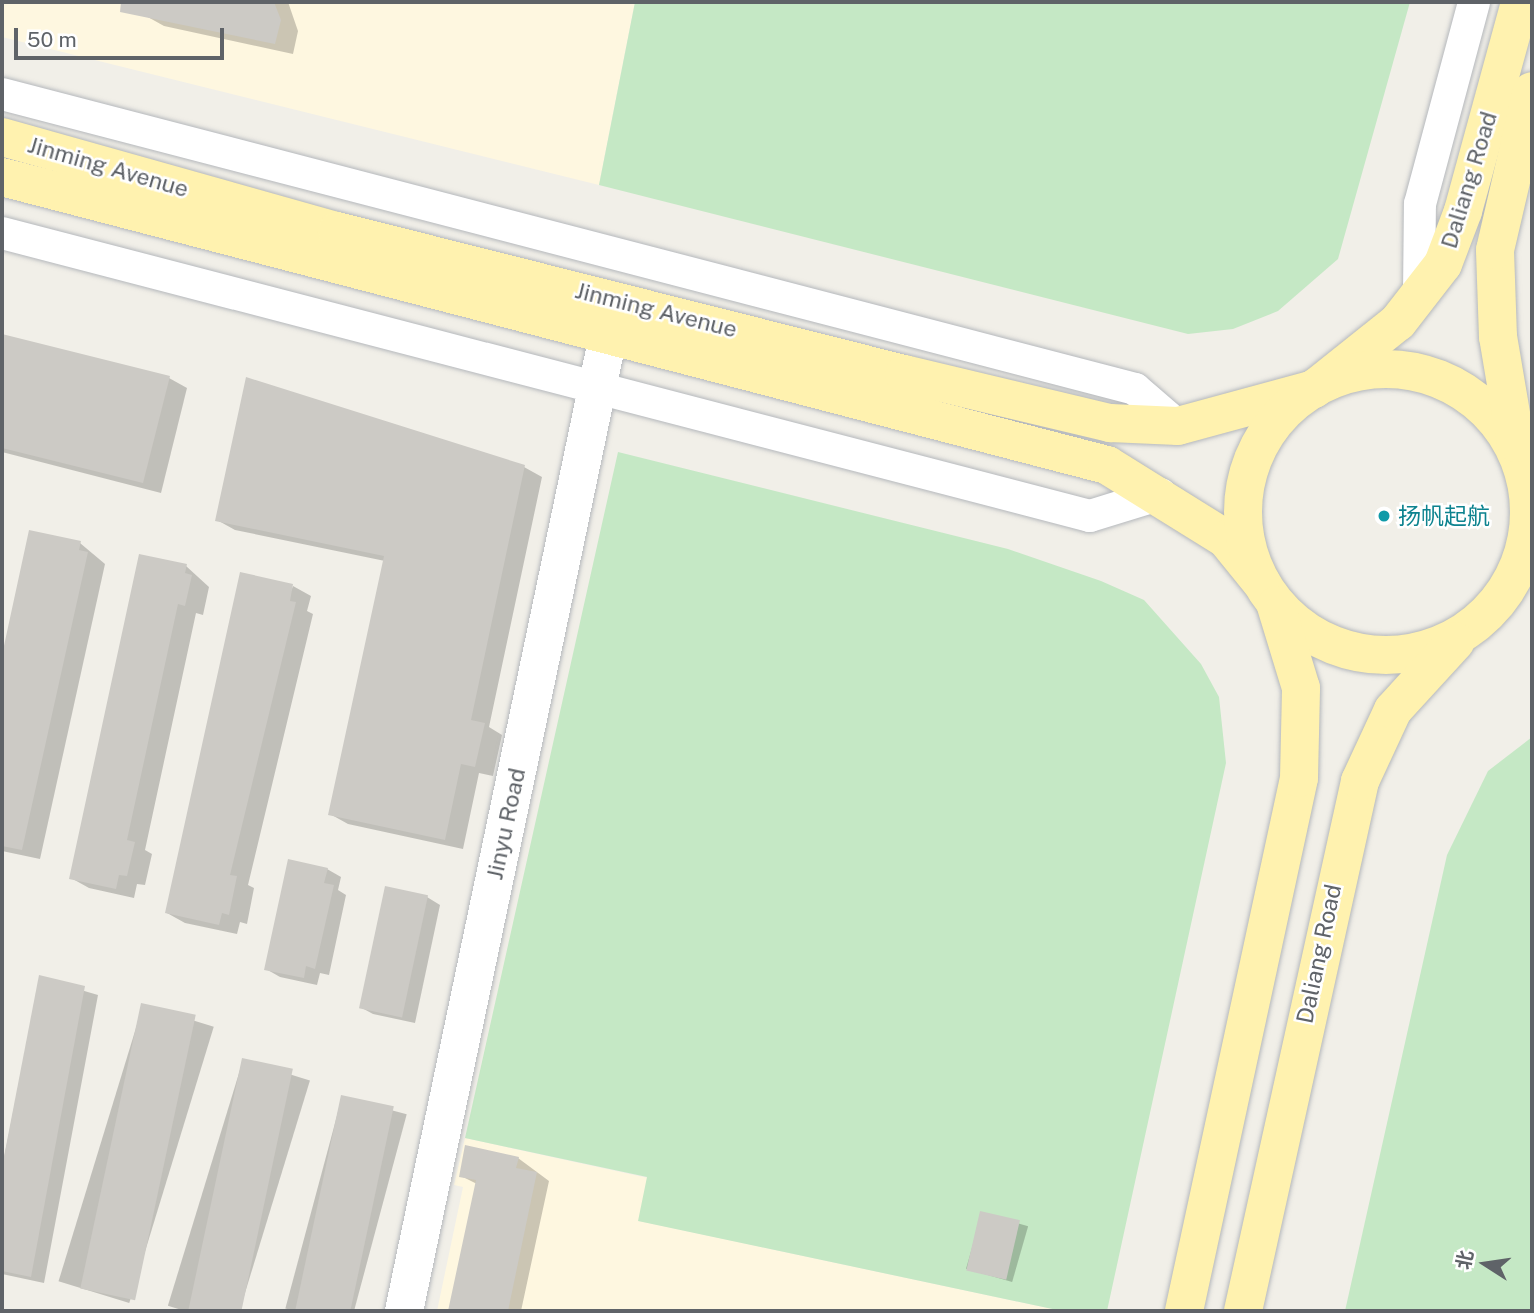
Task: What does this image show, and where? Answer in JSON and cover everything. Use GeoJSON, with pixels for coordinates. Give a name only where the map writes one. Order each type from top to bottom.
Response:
{"type":"FeatureCollection","features":[{"type":"Feature","properties":{"kind":"main road","name":"Daliang Road"},"geometry":{"type":"LineString","coordinates":[[1314,388],[1367,352],[1443,264],[1464,211],[1520,2]]}},
{"type":"Feature","properties":{"kind":"main road","name":"Daliang Road"},"geometry":{"type":"LineString","coordinates":[[1243,1311],[1360,781],[1393,710],[1478,620],[1517,571],[1528,526],[1525,464],[1498,337],[1495,250],[1532,91]]}},
{"type":"Feature","properties":{"kind":"main road","name":"Jinming Avenue"},"geometry":{"type":"LineString","coordinates":[[2,137],[337,231],[904,374],[1110,423],[1178,426],[1314,388]]}},
{"type":"Feature","properties":{"kind":"main road","name":"Jinming Avenue"},"geometry":{"type":"LineString","coordinates":[[2,177],[1107,464],[1161,494],[1226,539],[1268,592]]}},
{"type":"Feature","properties":{"kind":"main road"},"geometry":{"type":"LineString","coordinates":[[1184,1311],[1305,732],[1301,688],[1268,592],[1245,536],[1245,486],[1262,440],[1314,388],[1364,370],[1432,377],[1489,412],[1525,464]]}},
{"type":"Feature","properties":{"kind":"main road"},"geometry":{"type":"LineString","coordinates":[[1268,592],[1311,634],[1356,653],[1405,654],[1478,620],[1532,609]]}},
{"type":"Feature","properties":{"kind":"street"},"geometry":{"type":"LineString","coordinates":[[1419,293],[1420,204],[1474,2]]}},
{"type":"Feature","properties":{"kind":"street"},"geometry":{"type":"LineString","coordinates":[[2,94],[1136,389],[1178,426]]}},
{"type":"Feature","properties":{"kind":"street"},"geometry":{"type":"LineString","coordinates":[[2,233],[1090,516],[1161,494]]}},
{"type":"Feature","properties":{"kind":"street","name":"Jinyu Road"},"geometry":{"type":"LineString","coordinates":[[404,1311],[608,336]]}},
{"type":"Feature","properties":{"kind":"shaded area"},"geometry":{"type":"Polygon","coordinates":[[[2,2],[635,2],[599,185],[2,37],[2,2]]]}},
{"type":"Feature","properties":{"kind":"shaded area"},"geometry":{"type":"Polygon","coordinates":[[[465,1138],[648,1178],[639,1221],[1062,1311],[437,1311],[463,1187],[454,1185],[465,1138]]]}},
{"type":"Feature","properties":{"kind":"green space"},"geometry":{"type":"Polygon","coordinates":[[[635,2],[1410,2],[1338,259],[1278,311],[1233,329],[1188,334],[599,185],[635,2]]]}},
{"type":"Feature","properties":{"kind":"green space"},"geometry":{"type":"Polygon","coordinates":[[[618,452],[1008,549],[1101,581],[1144,600],[1201,664],[1219,697],[1226,763],[1107,1311],[1062,1311],[638,1221],[647,1177],[465,1138],[618,452]]]}},
{"type":"Feature","properties":{"kind":"green space"},"geometry":{"type":"Polygon","coordinates":[[[1532,737],[1532,1311],[1345,1311],[1447,855],[1488,771],[1532,737]]]}},
{"type":"Feature","properties":{"kind":"building"},"geometry":{"type":"Polygon","coordinates":[[[121,2],[274,2],[281,20],[275,44],[120,12],[121,2]]]}},
{"type":"Feature","properties":{"kind":"building"},"geometry":{"type":"Polygon","coordinates":[[[2,334],[170,376],[143,483],[2,448],[2,334]]]}},
{"type":"Feature","properties":{"kind":"building"},"geometry":{"type":"Polygon","coordinates":[[[246,377],[525,465],[471,720],[485,723],[475,767],[461,764],[445,840],[328,815],[384,556],[215,521],[246,377]]]}},
{"type":"Feature","properties":{"kind":"building"},"geometry":{"type":"Polygon","coordinates":[[[29,530],[81,541],[79,550],[88,552],[22,850],[2,846],[2,655],[29,530]]]}},
{"type":"Feature","properties":{"kind":"building"},"geometry":{"type":"Polygon","coordinates":[[[139,554],[187,564],[185,573],[192,575],[185,606],[178,604],[127,840],[135,842],[127,876],[119,875],[116,889],[69,879],[139,554]]]}},
{"type":"Feature","properties":{"kind":"building"},"geometry":{"type":"Polygon","coordinates":[[[240,572],[293,584],[290,601],[296,602],[230,875],[237,876],[229,915],[222,913],[219,925],[165,913],[240,572]]]}},
{"type":"Feature","properties":{"kind":"building"},"geometry":{"type":"Polygon","coordinates":[[[288,859],[328,868],[324,883],[334,885],[315,969],[306,966],[304,978],[264,970],[288,859]]]}},
{"type":"Feature","properties":{"kind":"building"},"geometry":{"type":"Polygon","coordinates":[[[385,886],[428,895],[402,1017],[359,1008],[385,886]]]}},
{"type":"Feature","properties":{"kind":"building"},"geometry":{"type":"Polygon","coordinates":[[[39,975],[85,986],[31,1277],[2,1271],[2,1167],[39,975]]]}},
{"type":"Feature","properties":{"kind":"building"},"geometry":{"type":"Polygon","coordinates":[[[141,1003],[196,1015],[135,1300],[80,1289],[141,1003]]]}},
{"type":"Feature","properties":{"kind":"building"},"geometry":{"type":"Polygon","coordinates":[[[242,1058],[293,1069],[241,1311],[188,1311],[242,1058]]]}},
{"type":"Feature","properties":{"kind":"building"},"geometry":{"type":"Polygon","coordinates":[[[341,1095],[394,1106],[350,1311],[295,1311],[341,1095]]]}},
{"type":"Feature","properties":{"kind":"building"},"geometry":{"type":"Polygon","coordinates":[[[465,1145],[519,1157],[516,1168],[537,1172],[508,1311],[448,1311],[476,1180],[459,1177],[465,1145]]]}},
{"type":"Feature","properties":{"kind":"building"},"geometry":{"type":"Polygon","coordinates":[[[980,1211],[1020,1220],[1006,1280],[966,1270],[980,1211]]]}},
{"type":"Feature","properties":{"kind":"place","name":"扬帆起航"},"geometry":{"type":"Point","coordinates":[1384,516]}}]}
